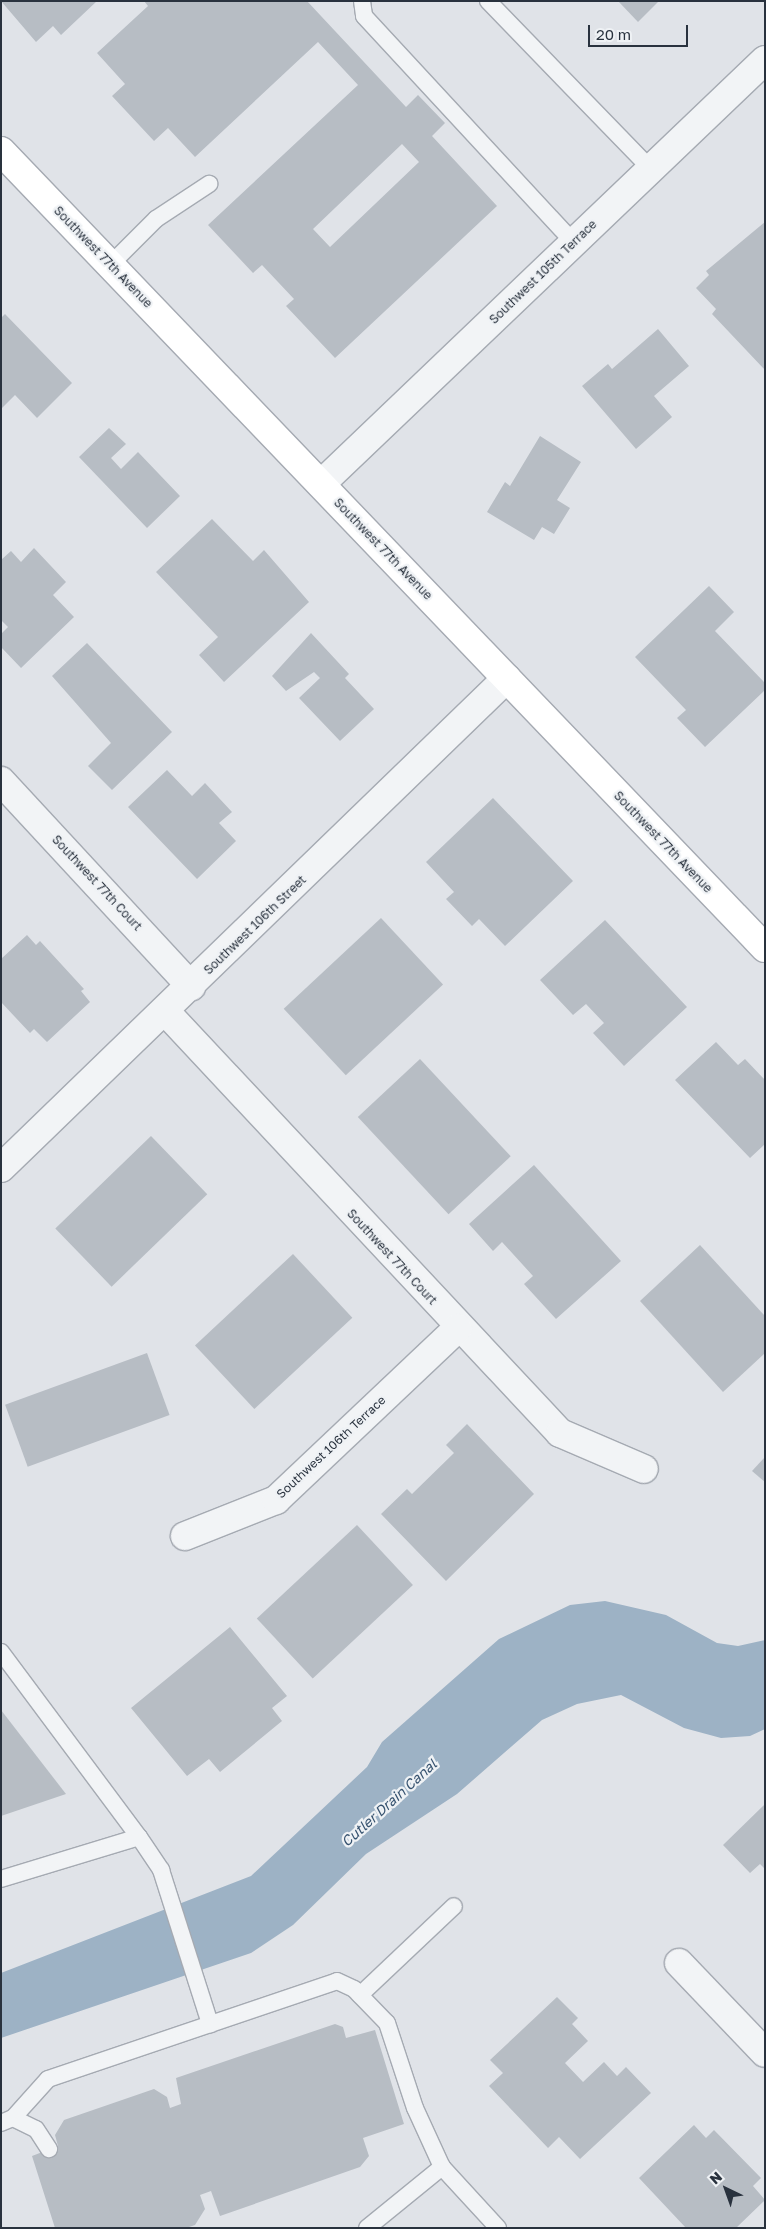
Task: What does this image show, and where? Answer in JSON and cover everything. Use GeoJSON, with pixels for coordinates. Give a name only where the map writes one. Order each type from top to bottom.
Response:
{"type":"FeatureCollection","features":[{"type":"Feature","properties":{"kind":"street","name":"Southwest 105th Terrace"},"geometry":{"type":"LineString","coordinates":[[321,484],[765,60]]}},
{"type":"Feature","properties":{"kind":"street","name":"Southwest 77th Avenue"},"geometry":{"type":"LineString","coordinates":[[1,151],[765,948]]}},
{"type":"Feature","properties":{"kind":"street","name":"Southwest 106th Street"},"geometry":{"type":"LineString","coordinates":[[1,1168],[507,678]]}},
{"type":"Feature","properties":{"kind":"street","name":"Southwest 77th Court"},"geometry":{"type":"LineString","coordinates":[[1,781],[191,986]]}},
{"type":"Feature","properties":{"kind":"street","name":"Southwest 77th Court"},"geometry":{"type":"LineString","coordinates":[[165,1011],[458,1328],[560,1433],[644,1469]]}},
{"type":"Feature","properties":{"kind":"street","name":"Southwest 106th Terrace"},"geometry":{"type":"LineString","coordinates":[[185,1536],[276,1500],[458,1328]]}},
{"type":"Feature","properties":{"kind":"street"},"geometry":{"type":"LineString","coordinates":[[679,1963],[765,2053]]}},
{"type":"Feature","properties":{"kind":"lane"},"geometry":{"type":"LineString","coordinates":[[362,1],[364,16],[574,243]]}},
{"type":"Feature","properties":{"kind":"lane"},"geometry":{"type":"LineString","coordinates":[[488,1],[651,170]]}},
{"type":"Feature","properties":{"kind":"lane"},"geometry":{"type":"LineString","coordinates":[[111,264],[156,218],[209,184]]}},
{"type":"Feature","properties":{"kind":"lane"},"geometry":{"type":"LineString","coordinates":[[1,1652],[139,1837],[161,1870],[164,1889],[210,2024]]}},
{"type":"Feature","properties":{"kind":"lane"},"geometry":{"type":"LineString","coordinates":[[1,1879],[139,1837]]}},
{"type":"Feature","properties":{"kind":"lane"},"geometry":{"type":"LineString","coordinates":[[360,1995],[454,1906]]}},
{"type":"Feature","properties":{"kind":"lane"},"geometry":{"type":"LineString","coordinates":[[50,2149],[36,2129],[7,2120],[48,2079],[337,1981],[360,1995],[387,2023],[415,2108],[442,2167],[498,2228]]}},
{"type":"Feature","properties":{"kind":"lane"},"geometry":{"type":"LineString","coordinates":[[367,2228],[442,2167]]}},
{"type":"Feature","properties":{"kind":"water","name":"Cutler Drain Canal"},"geometry":{"type":"Polygon","coordinates":[[[605,1601],[666,1615],[717,1643],[738,1646],[765,1640],[765,1729],[750,1736],[721,1738],[684,1728],[621,1695],[577,1704],[542,1720],[457,1794],[366,1854],[293,1925],[251,1953],[1,2038],[1,1973],[251,1876],[367,1767],[382,1742],[499,1639],[570,1605],[605,1601]]]}},
{"type":"Feature","properties":{"kind":"building"},"geometry":{"type":"Polygon","coordinates":[[[1,1],[97,1],[61,35],[53,26],[36,42],[1,1]]]}},
{"type":"Feature","properties":{"kind":"building"},"geometry":{"type":"Polygon","coordinates":[[[144,1],[307,1],[406,107],[418,95],[445,123],[432,136],[497,206],[335,358],[286,306],[294,299],[262,265],[253,273],[208,225],[358,85],[318,42],[195,157],[168,128],[154,141],[112,96],[125,84],[97,53],[148,6],[144,1]],[[402,144],[313,229],[330,247],[419,162],[402,144]]]}},
{"type":"Feature","properties":{"kind":"building"},"geometry":{"type":"Polygon","coordinates":[[[618,1],[659,1],[638,22],[618,1]]]}},
{"type":"Feature","properties":{"kind":"building"},"geometry":{"type":"Polygon","coordinates":[[[765,222],[765,370],[712,314],[716,309],[696,288],[709,275],[706,271],[765,222]]]}},
{"type":"Feature","properties":{"kind":"building"},"geometry":{"type":"Polygon","coordinates":[[[5,314],[72,383],[37,418],[15,395],[1,409],[1,318],[5,314]]]}},
{"type":"Feature","properties":{"kind":"building"},"geometry":{"type":"Polygon","coordinates":[[[658,329],[689,366],[654,396],[672,417],[636,449],[582,386],[608,364],[612,369],[658,329]]]}},
{"type":"Feature","properties":{"kind":"building"},"geometry":{"type":"Polygon","coordinates":[[[109,428],[126,444],[111,458],[121,469],[138,452],[180,496],[147,528],[79,457],[109,428]]]}},
{"type":"Feature","properties":{"kind":"building"},"geometry":{"type":"Polygon","coordinates":[[[540,436],[581,462],[557,500],[570,508],[554,534],[542,527],[534,540],[487,512],[505,482],[510,486],[540,436]]]}},
{"type":"Feature","properties":{"kind":"building"},"geometry":{"type":"Polygon","coordinates":[[[212,519],[253,561],[264,550],[309,602],[224,682],[199,655],[218,637],[156,572],[212,519]]]}},
{"type":"Feature","properties":{"kind":"building"},"geometry":{"type":"Polygon","coordinates":[[[34,548],[66,582],[53,595],[74,617],[21,668],[1,647],[1,634],[8,627],[1,620],[1,560],[11,551],[21,562],[34,548]]]}},
{"type":"Feature","properties":{"kind":"building"},"geometry":{"type":"Polygon","coordinates":[[[709,586],[734,612],[715,631],[765,683],[765,690],[705,747],[677,718],[686,710],[635,657],[709,586]]]}},
{"type":"Feature","properties":{"kind":"building"},"geometry":{"type":"Polygon","coordinates":[[[311,633],[349,674],[345,678],[374,709],[340,741],[299,698],[320,678],[314,672],[286,691],[272,676],[311,633]]]}},
{"type":"Feature","properties":{"kind":"building"},"geometry":{"type":"Polygon","coordinates":[[[87,643],[172,732],[112,790],[88,766],[111,743],[52,676],[87,643]]]}},
{"type":"Feature","properties":{"kind":"building"},"geometry":{"type":"Polygon","coordinates":[[[167,770],[192,796],[205,783],[232,812],[219,823],[236,841],[197,879],[128,807],[167,770]]]}},
{"type":"Feature","properties":{"kind":"building"},"geometry":{"type":"Polygon","coordinates":[[[493,798],[573,881],[505,946],[479,919],[472,926],[446,899],[454,892],[426,862],[493,798]]]}},
{"type":"Feature","properties":{"kind":"building"},"geometry":{"type":"Polygon","coordinates":[[[381,918],[443,985],[346,1075],[284,1009],[381,918]]]}},
{"type":"Feature","properties":{"kind":"building"},"geometry":{"type":"Polygon","coordinates":[[[605,920],[687,1007],[624,1066],[593,1033],[604,1023],[586,1004],[573,1015],[540,980],[605,920]]]}},
{"type":"Feature","properties":{"kind":"building"},"geometry":{"type":"Polygon","coordinates":[[[27,935],[36,945],[40,941],[84,989],[81,991],[90,1002],[47,1042],[34,1029],[30,1033],[1,1002],[1,959],[27,935]]]}},
{"type":"Feature","properties":{"kind":"building"},"geometry":{"type":"Polygon","coordinates":[[[716,1042],[738,1065],[745,1059],[765,1080],[765,1144],[750,1158],[675,1080],[716,1042]]]}},
{"type":"Feature","properties":{"kind":"building"},"geometry":{"type":"Polygon","coordinates":[[[420,1059],[511,1156],[449,1214],[358,1117],[420,1059]]]}},
{"type":"Feature","properties":{"kind":"building"},"geometry":{"type":"Polygon","coordinates":[[[151,1136],[207,1194],[112,1287],[55,1228],[151,1136]]]}},
{"type":"Feature","properties":{"kind":"building"},"geometry":{"type":"Polygon","coordinates":[[[534,1165],[621,1261],[556,1319],[524,1284],[533,1276],[502,1242],[493,1251],[469,1224],[534,1165]]]}},
{"type":"Feature","properties":{"kind":"building"},"geometry":{"type":"Polygon","coordinates":[[[700,1245],[765,1316],[765,1353],[723,1392],[640,1301],[700,1245]]]}},
{"type":"Feature","properties":{"kind":"building"},"geometry":{"type":"Polygon","coordinates":[[[293,1254],[352,1318],[254,1409],[195,1345],[293,1254]]]}},
{"type":"Feature","properties":{"kind":"building"},"geometry":{"type":"Polygon","coordinates":[[[147,1353],[170,1415],[28,1467],[5,1405],[147,1353]]]}},
{"type":"Feature","properties":{"kind":"building"},"geometry":{"type":"Polygon","coordinates":[[[467,1424],[534,1494],[446,1581],[381,1514],[407,1489],[412,1494],[454,1453],[446,1445],[467,1424]]]}},
{"type":"Feature","properties":{"kind":"building"},"geometry":{"type":"Polygon","coordinates":[[[765,1457],[765,1482],[752,1471],[765,1457]]]}},
{"type":"Feature","properties":{"kind":"building"},"geometry":{"type":"Polygon","coordinates":[[[357,1525],[413,1585],[313,1678],[257,1618],[357,1525]]]}},
{"type":"Feature","properties":{"kind":"building"},"geometry":{"type":"Polygon","coordinates":[[[230,1627],[287,1696],[272,1708],[282,1721],[220,1772],[209,1759],[187,1776],[131,1708],[230,1627]]]}},
{"type":"Feature","properties":{"kind":"building"},"geometry":{"type":"Polygon","coordinates":[[[1,1710],[66,1794],[1,1816],[1,1710]]]}},
{"type":"Feature","properties":{"kind":"building"},"geometry":{"type":"Polygon","coordinates":[[[765,1804],[765,1869],[760,1864],[750,1873],[723,1845],[765,1804]]]}},
{"type":"Feature","properties":{"kind":"building"},"geometry":{"type":"Polygon","coordinates":[[[557,1997],[578,2018],[572,2024],[588,2041],[565,2063],[583,2082],[604,2062],[617,2076],[626,2067],[651,2093],[580,2159],[559,2137],[548,2148],[489,2086],[503,2073],[490,2060],[557,1997]]]}},
{"type":"Feature","properties":{"kind":"building"},"geometry":{"type":"Polygon","coordinates":[[[335,2024],[343,2027],[346,2038],[375,2030],[404,2124],[363,2138],[369,2156],[360,2167],[220,2216],[211,2191],[200,2195],[205,2209],[195,2225],[186,2228],[55,2228],[32,2156],[58,2146],[55,2135],[64,2120],[154,2089],[167,2097],[170,2108],[181,2104],[176,2078],[335,2024]]]}},
{"type":"Feature","properties":{"kind":"building"},"geometry":{"type":"Polygon","coordinates":[[[694,2125],[706,2138],[714,2130],[761,2178],[753,2186],[765,2200],[736,2228],[686,2228],[639,2178],[694,2125]]]}}]}
